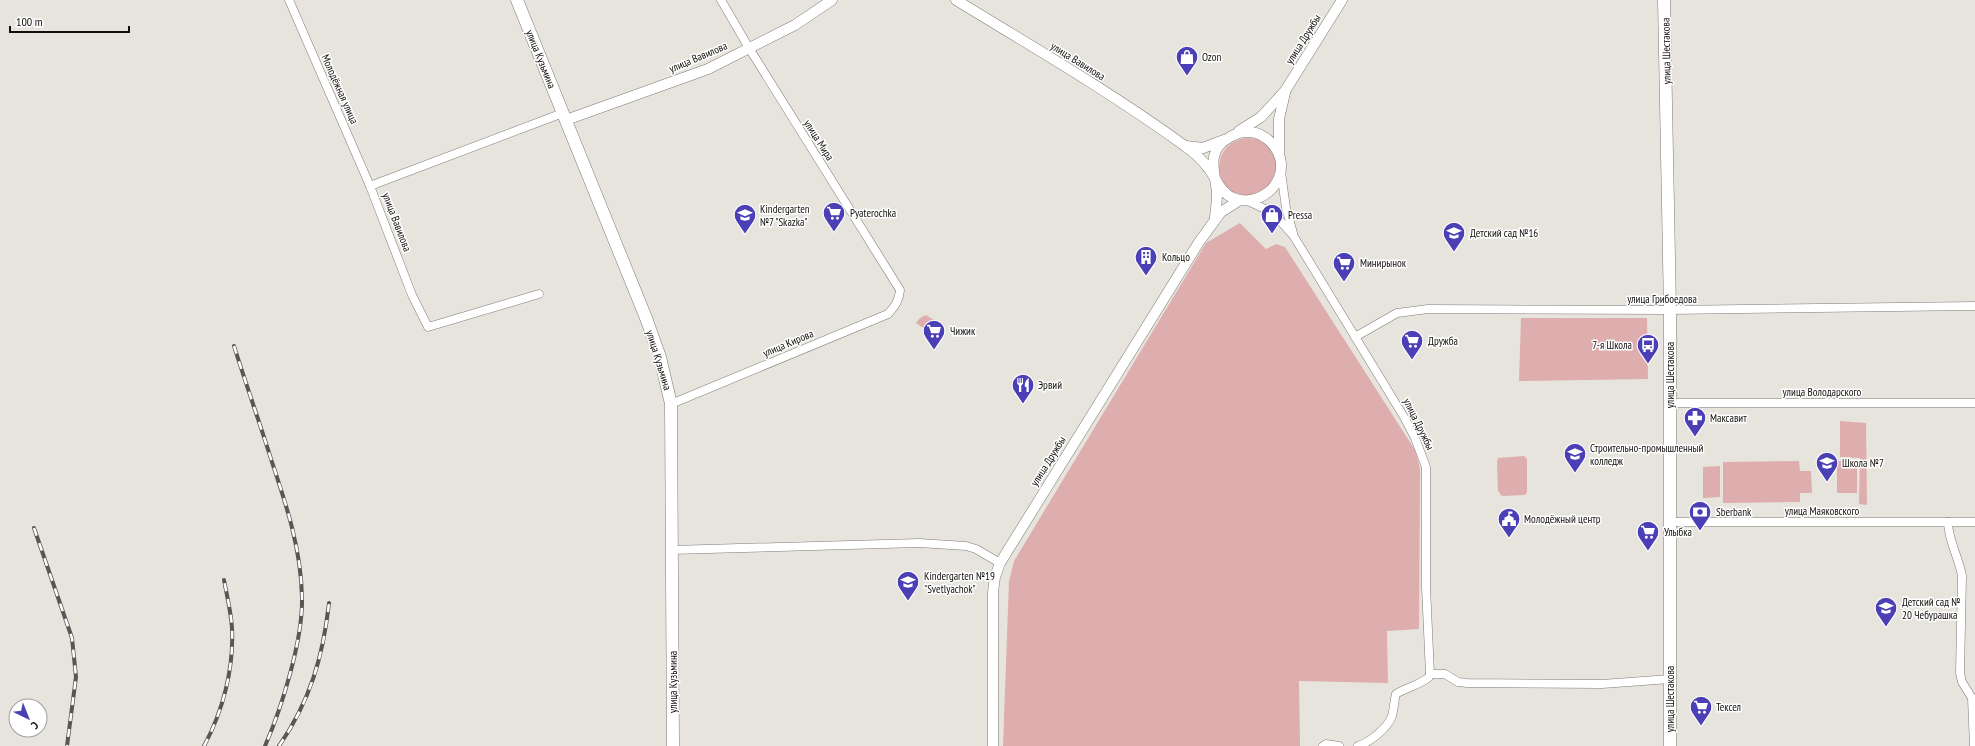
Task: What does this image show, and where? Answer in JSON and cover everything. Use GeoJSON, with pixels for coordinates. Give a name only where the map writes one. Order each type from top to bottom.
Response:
{"type":"FeatureCollection","features":[{"type":"Feature","properties":{"kind":"main road","name":"улица Кузьмина"},"geometry":{"type":"LineString","coordinates":[[516,0],[660,357],[671,404],[673,746]]}},
{"type":"Feature","properties":{"kind":"main road","name":"улица Шестакова"},"geometry":{"type":"LineString","coordinates":[[1665,2],[1670,310],[1670,746]]}},
{"type":"Feature","properties":{"kind":"street","name":"Молодёжная улица"},"geometry":{"type":"LineString","coordinates":[[289,0],[370,186]]}},
{"type":"Feature","properties":{"kind":"street","name":"улица Мира"},"geometry":{"type":"LineString","coordinates":[[721,0],[749,48],[900,290]]}},
{"type":"Feature","properties":{"kind":"street","name":"улица Вавилова"},"geometry":{"type":"LineString","coordinates":[[539,294],[428,327],[412,295],[370,186],[564,117],[708,69],[794,25],[832,0]]}},
{"type":"Feature","properties":{"kind":"street","name":"улица Вавилова"},"geometry":{"type":"LineString","coordinates":[[956,0],[1100,89],[1185,146],[1199,158],[1214,176]]}},
{"type":"Feature","properties":{"kind":"street","name":"улица Дружбы"},"geometry":{"type":"LineString","coordinates":[[1285,91],[1342,0]]}},
{"type":"Feature","properties":{"kind":"street"},"geometry":{"type":"LineString","coordinates":[[1215,217],[1217,193],[1212,166],[1214,156],[1219,147],[1230,137],[1261,117],[1285,91]]}},
{"type":"Feature","properties":{"kind":"street"},"geometry":{"type":"LineString","coordinates":[[1285,91],[1279,119],[1279,154],[1286,208],[1294,236]]}},
{"type":"Feature","properties":{"kind":"street"},"geometry":{"type":"LineString","coordinates":[[1185,146],[1203,148],[1242,132],[1257,134],[1270,141],[1279,154]]}},
{"type":"Feature","properties":{"kind":"street"},"geometry":{"type":"LineString","coordinates":[[1215,217],[1244,200],[1260,198],[1270,191],[1279,177],[1281,169]]}},
{"type":"Feature","properties":{"kind":"street"},"geometry":{"type":"LineString","coordinates":[[1214,176],[1217,183],[1227,194],[1273,213],[1294,236]]}},
{"type":"Feature","properties":{"kind":"street","name":"улица Дружбы"},"geometry":{"type":"LineString","coordinates":[[993,746],[993,592],[995,577],[1000,563],[1215,217]]}},
{"type":"Feature","properties":{"kind":"street","name":"улица Дружбы"},"geometry":{"type":"LineString","coordinates":[[1294,236],[1404,417],[1415,438],[1426,467],[1426,587],[1430,674]]}},
{"type":"Feature","properties":{"kind":"street","name":"улица Кирова"},"geometry":{"type":"LineString","coordinates":[[671,404],[888,314],[897,305],[900,290]]}},
{"type":"Feature","properties":{"kind":"street","name":"улица Грибоедова"},"geometry":{"type":"LineString","coordinates":[[1355,337],[1396,313],[1412,310],[1670,310],[1975,306]]}},
{"type":"Feature","properties":{"kind":"street","name":"улица Володарского"},"geometry":{"type":"LineString","coordinates":[[1670,403],[1975,403]]}},
{"type":"Feature","properties":{"kind":"street","name":"улица Маяковского"},"geometry":{"type":"LineString","coordinates":[[1670,522],[1975,522]]}},
{"type":"Feature","properties":{"kind":"street"},"geometry":{"type":"LineString","coordinates":[[1948,522],[1948,531],[1960,563],[1962,576],[1960,673],[1962,682],[1972,698],[1974,746]]}},
{"type":"Feature","properties":{"kind":"street"},"geometry":{"type":"LineString","coordinates":[[672,550],[919,543],[966,546],[976,549],[1000,563]]}},
{"type":"Feature","properties":{"kind":"street"},"geometry":{"type":"LineString","coordinates":[[1358,746],[1366,743],[1389,721],[1396,694],[1414,684],[1424,682],[1430,674],[1445,674],[1458,682],[1467,683],[1602,684],[1670,679]]}},
{"type":"Feature","properties":{"kind":"street"},"geometry":{"type":"LineString","coordinates":[[1323,746],[1326,744],[1339,746]]}},
{"type":"Feature","properties":{"kind":"shaded area"},"geometry":{"type":"Polygon","coordinates":[[[1248,138],[1259,140],[1272,151],[1275,156],[1277,167],[1275,178],[1264,191],[1259,194],[1248,196],[1237,194],[1224,183],[1221,178],[1219,167],[1221,156],[1232,143],[1237,140],[1248,138]]]}},
{"type":"Feature","properties":{"kind":"shaded area"},"geometry":{"type":"Polygon","coordinates":[[[1240,223],[1266,249],[1276,244],[1285,247],[1415,450],[1420,468],[1419,629],[1387,631],[1388,683],[1299,681],[1300,746],[1003,746],[1009,581],[1014,561],[1206,243],[1240,223]]]}},
{"type":"Feature","properties":{"kind":"shaded area"},"geometry":{"type":"Polygon","coordinates":[[[926,315],[937,322],[931,333],[916,323],[920,318],[926,315]]]}},
{"type":"Feature","properties":{"kind":"shaded area"},"geometry":{"type":"Polygon","coordinates":[[[1521,318],[1647,318],[1648,379],[1519,381],[1521,318]]]}},
{"type":"Feature","properties":{"kind":"shaded area"},"geometry":{"type":"Polygon","coordinates":[[[1840,421],[1866,423],[1867,505],[1859,504],[1860,458],[1840,457],[1840,421]]]}},
{"type":"Feature","properties":{"kind":"shaded area"},"geometry":{"type":"Polygon","coordinates":[[[1524,456],[1527,459],[1527,492],[1525,495],[1502,496],[1498,491],[1498,458],[1524,456]]]}},
{"type":"Feature","properties":{"kind":"shaded area"},"geometry":{"type":"Polygon","coordinates":[[[1857,460],[1857,493],[1837,493],[1837,461],[1857,460]]]}},
{"type":"Feature","properties":{"kind":"shaded area"},"geometry":{"type":"Polygon","coordinates":[[[1799,461],[1800,471],[1811,471],[1812,493],[1800,493],[1800,502],[1723,503],[1723,462],[1799,461]]]}},
{"type":"Feature","properties":{"kind":"shaded area"},"geometry":{"type":"Polygon","coordinates":[[[1720,466],[1720,497],[1703,498],[1703,467],[1720,466]]]}},
{"type":"Feature","properties":{"kind":"railway"},"geometry":{"type":"LineString","coordinates":[[234,346],[292,526],[301,579],[301,614],[295,653],[278,712],[265,746]]}},
{"type":"Feature","properties":{"kind":"railway"},"geometry":{"type":"LineString","coordinates":[[34,528],[72,638],[76,677],[67,746]]}},
{"type":"Feature","properties":{"kind":"railway"},"geometry":{"type":"LineString","coordinates":[[204,746],[211,733],[222,704],[231,658],[232,628],[224,580]]}},
{"type":"Feature","properties":{"kind":"railway"},"geometry":{"type":"LineString","coordinates":[[279,746],[299,712],[313,678],[323,642],[329,603]]}},
{"type":"Feature","properties":{"kind":"place","name":"Ozon"},"geometry":{"type":"Point","coordinates":[1187,76]}},
{"type":"Feature","properties":{"kind":"place","name":"Pyaterochka"},"geometry":{"type":"Point","coordinates":[834,232]}},
{"type":"Feature","properties":{"kind":"place","name":"Kindergarten №7 \"Skazka\""},"geometry":{"type":"Point","coordinates":[745,234]}},
{"type":"Feature","properties":{"kind":"place","name":"Pressa"},"geometry":{"type":"Point","coordinates":[1272,234]}},
{"type":"Feature","properties":{"kind":"place","name":"Детский сад №16"},"geometry":{"type":"Point","coordinates":[1454,252]}},
{"type":"Feature","properties":{"kind":"place","name":"Кольцо"},"geometry":{"type":"Point","coordinates":[1146,276]}},
{"type":"Feature","properties":{"kind":"place","name":"Минирынок"},"geometry":{"type":"Point","coordinates":[1344,282]}},
{"type":"Feature","properties":{"kind":"place","name":"Чижик"},"geometry":{"type":"Point","coordinates":[934,350]}},
{"type":"Feature","properties":{"kind":"place","name":"Дружба"},"geometry":{"type":"Point","coordinates":[1412,360]}},
{"type":"Feature","properties":{"kind":"place","name":"7-я Школа"},"geometry":{"type":"Point","coordinates":[1648,364]}},
{"type":"Feature","properties":{"kind":"place","name":"Эрвий"},"geometry":{"type":"Point","coordinates":[1023,404]}},
{"type":"Feature","properties":{"kind":"place","name":"Максавит"},"geometry":{"type":"Point","coordinates":[1695,438]}},
{"type":"Feature","properties":{"kind":"place","name":"Строительно-промышленный колледж"},"geometry":{"type":"Point","coordinates":[1575,474]}},
{"type":"Feature","properties":{"kind":"place","name":"Школа №7"},"geometry":{"type":"Point","coordinates":[1827,482]}},
{"type":"Feature","properties":{"kind":"place","name":"Sberbank"},"geometry":{"type":"Point","coordinates":[1700,532]}},
{"type":"Feature","properties":{"kind":"place","name":"Молодёжный центр"},"geometry":{"type":"Point","coordinates":[1509,538]}},
{"type":"Feature","properties":{"kind":"place","name":"Улыбка"},"geometry":{"type":"Point","coordinates":[1648,552]}},
{"type":"Feature","properties":{"kind":"place","name":"Kindergarten №19 \"Svetlyachok\""},"geometry":{"type":"Point","coordinates":[908,602]}},
{"type":"Feature","properties":{"kind":"place","name":"Детский сад № 20 Чебурашка"},"geometry":{"type":"Point","coordinates":[1886,628]}},
{"type":"Feature","properties":{"kind":"place","name":"Тексел"},"geometry":{"type":"Point","coordinates":[1701,726]}}]}
